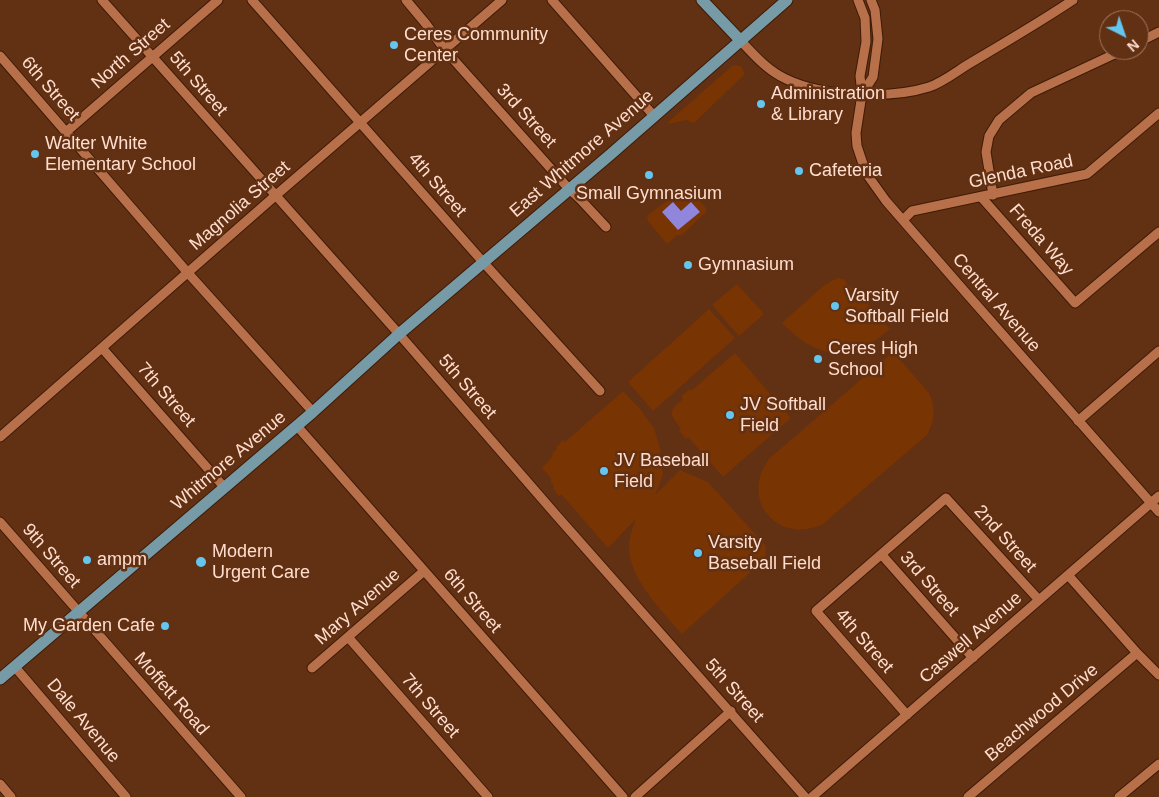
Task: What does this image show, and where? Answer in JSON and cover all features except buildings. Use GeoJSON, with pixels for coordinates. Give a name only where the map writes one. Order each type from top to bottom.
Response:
{"type":"FeatureCollection","features":[{"type":"Feature","properties":{"kind":"main road"},"geometry":{"type":"LineString","coordinates":[[702,0],[740,40]]}},
{"type":"Feature","properties":{"kind":"main road","name":"East Whitmore Avenue"},"geometry":{"type":"LineString","coordinates":[[399,334],[787,0]]}},
{"type":"Feature","properties":{"kind":"main road","name":"Whitmore Avenue"},"geometry":{"type":"LineString","coordinates":[[78,611],[297,426],[399,334]]}},
{"type":"Feature","properties":{"kind":"main road"},"geometry":{"type":"LineString","coordinates":[[0,679],[78,611]]}},
{"type":"Feature","properties":{"kind":"street","name":"5th Street"},"geometry":{"type":"LineString","coordinates":[[102,0],[399,334],[805,797]]}},
{"type":"Feature","properties":{"kind":"street","name":"North Street"},"geometry":{"type":"LineString","coordinates":[[66,132],[218,0]]}},
{"type":"Feature","properties":{"kind":"street","name":"4th Street"},"geometry":{"type":"LineString","coordinates":[[252,0],[483,262],[600,390]]}},
{"type":"Feature","properties":{"kind":"street","name":"3rd Street"},"geometry":{"type":"LineString","coordinates":[[406,0],[445,50],[569,189],[580,198],[606,227]]}},
{"type":"Feature","properties":{"kind":"street","name":"Magnolia Street"},"geometry":{"type":"LineString","coordinates":[[0,437],[502,0]]}},
{"type":"Feature","properties":{"kind":"street"},"geometry":{"type":"LineString","coordinates":[[552,0],[654,116]]}},
{"type":"Feature","properties":{"kind":"street"},"geometry":{"type":"LineString","coordinates":[[858,0],[865,18],[866,42],[860,76],[862,94]]}},
{"type":"Feature","properties":{"kind":"street"},"geometry":{"type":"LineString","coordinates":[[862,94],[873,76],[878,39],[875,10],[871,0]]}},
{"type":"Feature","properties":{"kind":"street"},"geometry":{"type":"LineString","coordinates":[[740,40],[763,63],[786,79],[797,84],[826,91],[862,94],[899,94],[930,86],[1031,27],[1072,0]]}},
{"type":"Feature","properties":{"kind":"street","name":"6th Street"},"geometry":{"type":"LineString","coordinates":[[0,56],[188,273],[313,412]]}},
{"type":"Feature","properties":{"kind":"street"},"geometry":{"type":"LineString","coordinates":[[993,195],[986,152],[989,136],[999,120],[1031,93],[1102,60]]}},
{"type":"Feature","properties":{"kind":"street","name":"Central Avenue"},"geometry":{"type":"LineString","coordinates":[[862,94],[856,133],[861,160],[871,180],[903,220],[1159,512]]}},
{"type":"Feature","properties":{"kind":"street","name":"Glenda Road"},"geometry":{"type":"LineString","coordinates":[[903,220],[912,211],[982,198],[1087,174],[1159,113]]}},
{"type":"Feature","properties":{"kind":"street","name":"Freda Way"},"geometry":{"type":"LineString","coordinates":[[982,198],[1075,304],[1159,232]]}},
{"type":"Feature","properties":{"kind":"street","name":"7th Street"},"geometry":{"type":"LineString","coordinates":[[102,348],[224,487]]}},
{"type":"Feature","properties":{"kind":"street"},"geometry":{"type":"LineString","coordinates":[[1078,421],[1159,352]]}},
{"type":"Feature","properties":{"kind":"street","name":"6th Street"},"geometry":{"type":"LineString","coordinates":[[297,426],[623,797]]}},
{"type":"Feature","properties":{"kind":"street","name":"Caswell Avenue"},"geometry":{"type":"LineString","coordinates":[[812,797],[1159,496]]}},
{"type":"Feature","properties":{"kind":"street","name":"2nd Street"},"geometry":{"type":"LineString","coordinates":[[882,555],[946,498],[1039,600]]}},
{"type":"Feature","properties":{"kind":"street","name":"9th Street"},"geometry":{"type":"LineString","coordinates":[[0,522],[78,611]]}},
{"type":"Feature","properties":{"kind":"street","name":"4th Street"},"geometry":{"type":"LineString","coordinates":[[882,555],[816,611],[907,715]]}},
{"type":"Feature","properties":{"kind":"street","name":"3rd Street"},"geometry":{"type":"LineString","coordinates":[[882,555],[973,658]]}},
{"type":"Feature","properties":{"kind":"street","name":"Mary Avenue"},"geometry":{"type":"LineString","coordinates":[[312,668],[424,571]]}},
{"type":"Feature","properties":{"kind":"street"},"geometry":{"type":"LineString","coordinates":[[1068,575],[1137,654],[1159,675]]}},
{"type":"Feature","properties":{"kind":"street","name":"Moffett Road"},"geometry":{"type":"LineString","coordinates":[[78,611],[241,797]]}},
{"type":"Feature","properties":{"kind":"street","name":"7th Street"},"geometry":{"type":"LineString","coordinates":[[348,637],[488,797]]}},
{"type":"Feature","properties":{"kind":"street","name":"Beachwood Drive"},"geometry":{"type":"LineString","coordinates":[[968,797],[1137,654]]}},
{"type":"Feature","properties":{"kind":"street","name":"Dale Avenue"},"geometry":{"type":"LineString","coordinates":[[15,667],[126,797]]}},
{"type":"Feature","properties":{"kind":"street"},"geometry":{"type":"LineString","coordinates":[[635,797],[731,712]]}},
{"type":"Feature","properties":{"kind":"street"},"geometry":{"type":"LineString","coordinates":[[1119,797],[1159,764]]}},
{"type":"Feature","properties":{"kind":"street"},"geometry":{"type":"LineString","coordinates":[[0,784],[11,797]]}},
{"type":"Feature","properties":{"kind":"shaded area"},"geometry":{"type":"Polygon","coordinates":[[[733,65],[741,66],[745,74],[694,123],[686,120],[667,123],[733,65]]]}},
{"type":"Feature","properties":{"kind":"shaded area"},"geometry":{"type":"Polygon","coordinates":[[[684,187],[694,199],[699,200],[706,208],[706,212],[682,235],[677,235],[667,244],[648,221],[647,216],[684,187]]]}},
{"type":"Feature","properties":{"kind":"shaded area"},"geometry":{"type":"Polygon","coordinates":[[[673,202],[681,211],[691,202],[700,212],[678,230],[662,212],[673,202]]]}},
{"type":"Feature","properties":{"kind":"shaded area","name":"Varsity Softball Field"},"geometry":{"type":"Polygon","coordinates":[[[837,278],[844,279],[890,329],[861,348],[848,352],[834,353],[808,344],[782,323],[823,286],[837,278]]]}},
{"type":"Feature","properties":{"kind":"shaded area"},"geometry":{"type":"Polygon","coordinates":[[[737,284],[764,314],[739,336],[712,305],[737,284]]]}},
{"type":"Feature","properties":{"kind":"shaded area"},"geometry":{"type":"Polygon","coordinates":[[[709,309],[735,338],[653,411],[628,382],[709,309]]]}},
{"type":"Feature","properties":{"kind":"shaded area"},"geometry":{"type":"Polygon","coordinates":[[[893,352],[929,393],[934,414],[927,435],[823,524],[806,529],[791,529],[778,523],[767,514],[761,502],[758,488],[761,473],[770,458],[893,352]]]}},
{"type":"Feature","properties":{"kind":"shaded area","name":"JV Softball Field"},"geometry":{"type":"Polygon","coordinates":[[[735,353],[791,418],[723,477],[688,437],[686,439],[679,431],[681,429],[674,419],[672,410],[683,399],[681,396],[690,389],[691,391],[735,353]]]}},
{"type":"Feature","properties":{"kind":"shaded area"},"geometry":{"type":"Polygon","coordinates":[[[623,391],[654,428],[660,449],[663,475],[655,495],[680,470],[708,482],[766,546],[765,559],[682,634],[648,594],[634,570],[629,546],[630,535],[636,519],[608,548],[561,494],[559,496],[553,488],[551,478],[542,468],[563,440],[565,442],[623,391]]]}},
{"type":"Feature","properties":{"kind":"place","name":"Ceres Community Center"},"geometry":{"type":"Point","coordinates":[394,45]}},
{"type":"Feature","properties":{"kind":"place","name":"Administration & Library"},"geometry":{"type":"Point","coordinates":[761,104]}},
{"type":"Feature","properties":{"kind":"place","name":"Walter White Elementary School"},"geometry":{"type":"Point","coordinates":[35,154]}},
{"type":"Feature","properties":{"kind":"place","name":"Cafeteria"},"geometry":{"type":"Point","coordinates":[799,171]}},
{"type":"Feature","properties":{"kind":"place","name":"Small Gymnasium"},"geometry":{"type":"Point","coordinates":[649,175]}},
{"type":"Feature","properties":{"kind":"place","name":"Gymnasium"},"geometry":{"type":"Point","coordinates":[688,265]}},
{"type":"Feature","properties":{"kind":"place","name":"Varsity Softball Field"},"geometry":{"type":"Point","coordinates":[835,306]}},
{"type":"Feature","properties":{"kind":"place","name":"Ceres High School"},"geometry":{"type":"Point","coordinates":[818,359]}},
{"type":"Feature","properties":{"kind":"place","name":"JV Softball Field"},"geometry":{"type":"Point","coordinates":[730,415]}},
{"type":"Feature","properties":{"kind":"place","name":"JV Baseball Field"},"geometry":{"type":"Point","coordinates":[604,471]}},
{"type":"Feature","properties":{"kind":"place","name":"Varsity Baseball Field"},"geometry":{"type":"Point","coordinates":[698,553]}},
{"type":"Feature","properties":{"kind":"place","name":"ampm"},"geometry":{"type":"Point","coordinates":[87,560]}},
{"type":"Feature","properties":{"kind":"place","name":"Modern Urgent Care"},"geometry":{"type":"Point","coordinates":[201,562]}},
{"type":"Feature","properties":{"kind":"place","name":"My Garden Cafe"},"geometry":{"type":"Point","coordinates":[165,626]}}]}
